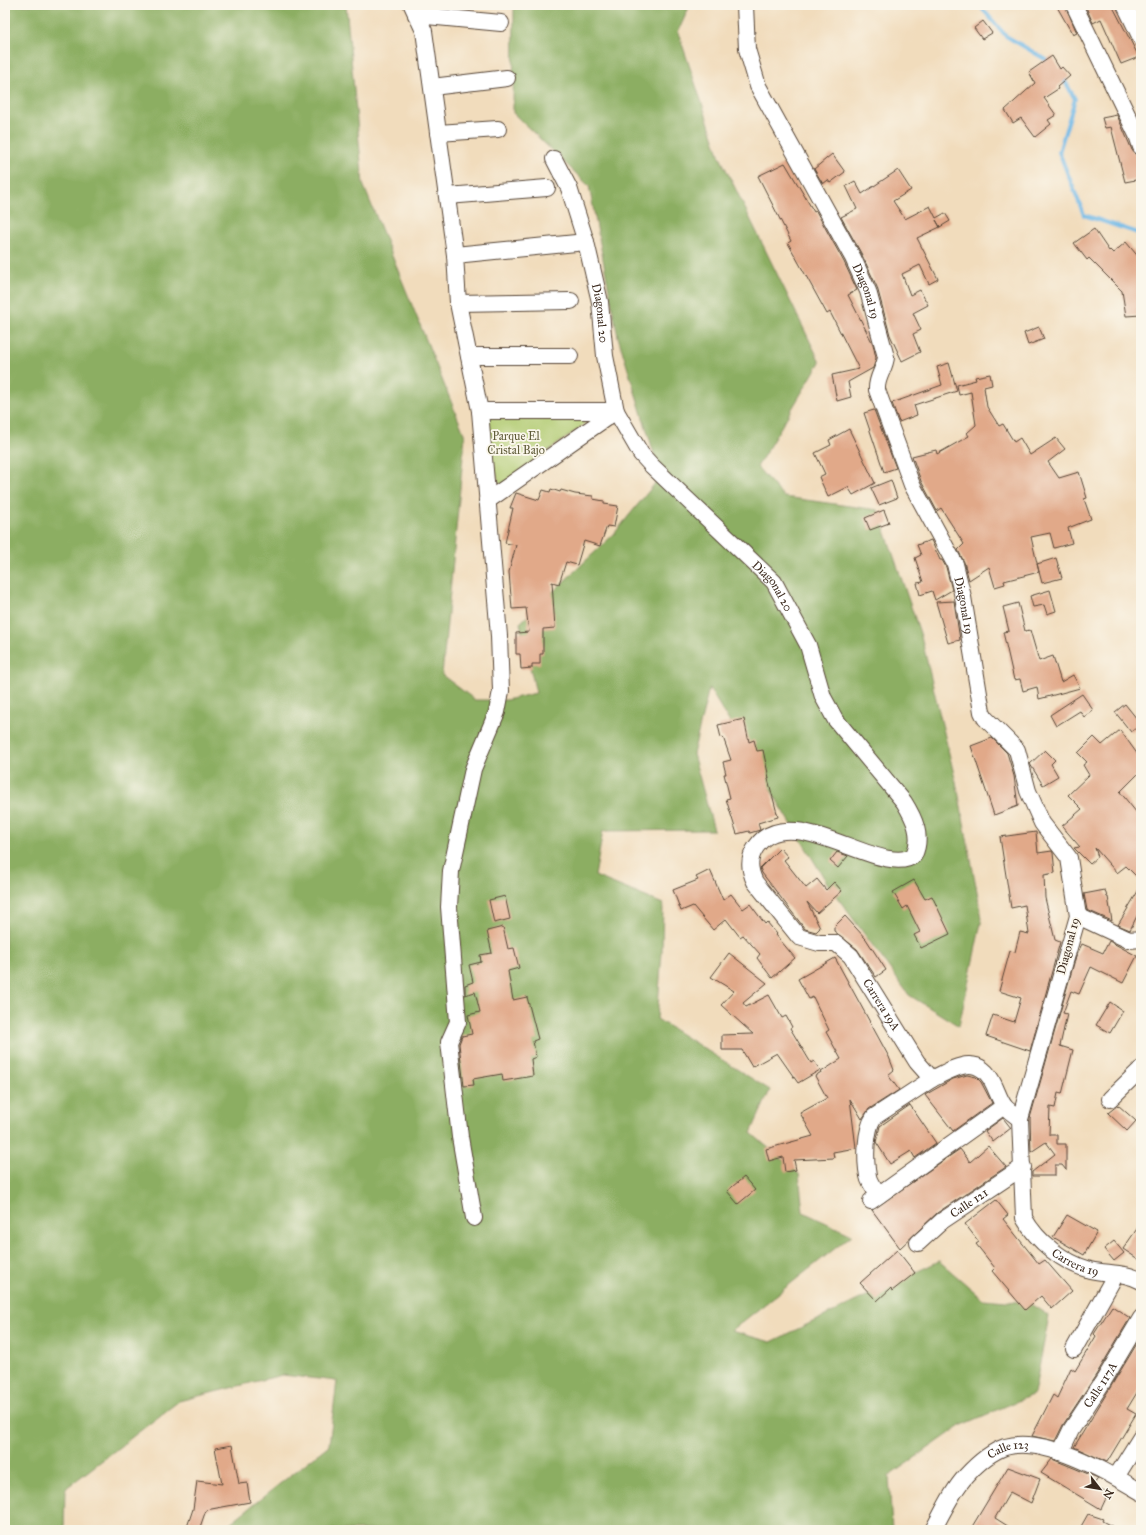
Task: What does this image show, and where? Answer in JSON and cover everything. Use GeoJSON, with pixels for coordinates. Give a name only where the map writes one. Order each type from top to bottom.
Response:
{"type":"FeatureCollection","features":[{"type":"Feature","properties":{"kind":"street","name":"Diagonal 19"},"geometry":{"type":"LineString","coordinates":[[744,5],[747,49],[758,86],[853,258],[868,291],[886,357],[878,379],[877,390],[912,485],[955,564],[963,597],[982,712],[985,718],[1017,750],[1028,791],[1042,824],[1069,858],[1078,916],[1020,1119],[1024,1218]]}},
{"type":"Feature","properties":{"kind":"street"},"geometry":{"type":"LineString","coordinates":[[1074,5],[1141,147]]}},
{"type":"Feature","properties":{"kind":"street"},"geometry":{"type":"LineString","coordinates":[[1125,5],[1141,38]]}},
{"type":"Feature","properties":{"kind":"street"},"geometry":{"type":"LineString","coordinates":[[474,1218],[460,1137],[449,1042],[458,1022],[449,907],[451,871],[473,769],[497,712],[502,691],[499,636],[480,411],[458,303],[455,255],[448,196],[424,32],[414,10],[442,11],[502,22]]}},
{"type":"Feature","properties":{"kind":"street"},"geometry":{"type":"LineString","coordinates":[[424,32],[442,11]]}},
{"type":"Feature","properties":{"kind":"street"},"geometry":{"type":"LineString","coordinates":[[432,87],[507,78]]}},
{"type":"Feature","properties":{"kind":"street"},"geometry":{"type":"LineString","coordinates":[[438,133],[498,129]]}},
{"type":"Feature","properties":{"kind":"street","name":"Diagonal 20"},"geometry":{"type":"LineString","coordinates":[[554,159],[569,188],[586,242],[600,302],[605,356],[616,411],[641,454],[652,466],[774,582],[808,645],[824,697],[835,718],[904,802],[912,815],[919,841],[914,855],[902,861],[887,858],[806,832],[792,830],[766,838],[758,844],[749,862]]}},
{"type":"Feature","properties":{"kind":"street"},"geometry":{"type":"LineString","coordinates":[[448,196],[547,188]]}},
{"type":"Feature","properties":{"kind":"street"},"geometry":{"type":"LineString","coordinates":[[455,255],[586,242]]}},
{"type":"Feature","properties":{"kind":"street"},"geometry":{"type":"LineString","coordinates":[[458,303],[571,301]]}},
{"type":"Feature","properties":{"kind":"street"},"geometry":{"type":"LineString","coordinates":[[469,356],[570,356]]}},
{"type":"Feature","properties":{"kind":"street"},"geometry":{"type":"LineString","coordinates":[[480,411],[616,411]]}},
{"type":"Feature","properties":{"kind":"street"},"geometry":{"type":"LineString","coordinates":[[487,501],[616,411]]}},
{"type":"Feature","properties":{"kind":"street","name":"Carrera 19A"},"geometry":{"type":"LineString","coordinates":[[749,862],[750,872],[755,882],[799,937],[814,942],[836,943],[851,956],[917,1062],[932,1079]]}},
{"type":"Feature","properties":{"kind":"street"},"geometry":{"type":"LineString","coordinates":[[1078,916],[1130,940],[1141,939]]}},
{"type":"Feature","properties":{"kind":"street"},"geometry":{"type":"LineString","coordinates":[[1004,1106],[875,1198],[868,1177],[867,1135],[870,1122],[874,1117],[932,1079],[961,1066],[976,1065],[989,1074],[1004,1106],[1020,1119]]}},
{"type":"Feature","properties":{"kind":"street"},"geometry":{"type":"LineString","coordinates":[[1110,1099],[1141,1069]]}},
{"type":"Feature","properties":{"kind":"street","name":"Calle 121"},"geometry":{"type":"LineString","coordinates":[[918,1243],[942,1221],[1023,1167]]}},
{"type":"Feature","properties":{"kind":"street","name":"Carrera 19"},"geometry":{"type":"LineString","coordinates":[[1024,1218],[1029,1227],[1041,1240],[1065,1260],[1089,1270],[1132,1276],[1140,1279]]}},
{"type":"Feature","properties":{"kind":"street"},"geometry":{"type":"LineString","coordinates":[[1074,1349],[1116,1274]]}},
{"type":"Feature","properties":{"kind":"street","name":"Calle 117A"},"geometry":{"type":"LineString","coordinates":[[1061,1452],[1072,1430],[1141,1318]]}},
{"type":"Feature","properties":{"kind":"street"},"geometry":{"type":"LineString","coordinates":[[1116,1477],[1141,1437]]}},
{"type":"Feature","properties":{"kind":"street","name":"Calle 123"},"geometry":{"type":"LineString","coordinates":[[933,1530],[954,1491],[967,1475],[987,1458],[1006,1447],[1029,1445],[1061,1452],[1116,1477],[1141,1492]]}},
{"type":"Feature","properties":{"kind":"green space"},"geometry":{"type":"Polygon","coordinates":[[[5,5],[346,5],[363,184],[465,436],[442,675],[475,700],[506,700],[536,693],[520,623],[614,534],[661,476],[618,337],[589,186],[513,113],[514,5],[690,5],[678,32],[720,157],[820,362],[757,467],[784,497],[878,510],[921,636],[958,791],[982,918],[959,1026],[909,995],[829,886],[709,688],[693,754],[714,830],[603,831],[595,876],[663,904],[662,952],[657,1019],[770,1090],[751,1133],[799,1174],[803,1212],[852,1235],[731,1331],[771,1342],[939,1261],[983,1299],[1029,1303],[1049,1316],[1034,1394],[960,1426],[889,1476],[892,1530],[225,1530],[225,1527],[329,1445],[337,1381],[282,1375],[179,1401],[65,1489],[64,1530],[5,1530],[5,5]]]}},
{"type":"Feature","properties":{"kind":"green space","name":"Parque El Cristal Bajo"},"geometry":{"type":"Polygon","coordinates":[[[488,415],[590,418],[581,427],[500,486],[490,453],[488,415]]]}},
{"type":"Feature","properties":{"kind":"building"},"geometry":{"type":"Polygon","coordinates":[[[1056,5],[1065,5],[1077,33],[1073,35],[1056,5]]]}},
{"type":"Feature","properties":{"kind":"building"},"geometry":{"type":"Polygon","coordinates":[[[1085,5],[1112,5],[1139,57],[1121,64],[1101,19],[1093,23],[1085,5]]]}},
{"type":"Feature","properties":{"kind":"building"},"geometry":{"type":"Polygon","coordinates":[[[983,21],[992,33],[982,39],[974,28],[983,21]]]}},
{"type":"Feature","properties":{"kind":"building"},"geometry":{"type":"Polygon","coordinates":[[[1052,56],[1060,69],[1062,67],[1070,76],[1057,87],[1058,89],[1044,98],[1056,115],[1048,120],[1051,124],[1035,137],[1021,118],[1013,123],[1005,110],[1035,83],[1029,72],[1052,56]]]}},
{"type":"Feature","properties":{"kind":"building"},"geometry":{"type":"Polygon","coordinates":[[[1117,115],[1132,150],[1135,154],[1140,156],[1141,179],[1125,182],[1111,127],[1105,128],[1102,118],[1117,115]]]}},
{"type":"Feature","properties":{"kind":"building"},"geometry":{"type":"Polygon","coordinates":[[[832,154],[845,172],[830,183],[828,180],[823,184],[814,169],[832,154]]]}},
{"type":"Feature","properties":{"kind":"building"},"geometry":{"type":"Polygon","coordinates":[[[785,163],[814,212],[816,211],[844,262],[857,290],[848,295],[873,344],[876,358],[873,368],[848,382],[851,397],[837,401],[832,375],[859,369],[830,312],[827,314],[788,243],[791,241],[758,176],[785,163]]]}},
{"type":"Feature","properties":{"kind":"building"},"geometry":{"type":"Polygon","coordinates":[[[898,170],[911,190],[893,201],[905,219],[930,206],[936,218],[945,213],[950,221],[917,238],[938,279],[929,284],[920,265],[902,274],[910,295],[920,290],[928,305],[913,313],[921,330],[913,334],[920,352],[902,361],[890,335],[877,287],[861,253],[841,217],[857,209],[846,186],[855,181],[862,194],[898,170]]]}},
{"type":"Feature","properties":{"kind":"building"},"geometry":{"type":"Polygon","coordinates":[[[1094,229],[1109,251],[1110,250],[1113,253],[1126,242],[1141,260],[1141,315],[1126,316],[1122,291],[1089,258],[1087,260],[1074,243],[1094,229]]]}},
{"type":"Feature","properties":{"kind":"building"},"geometry":{"type":"Polygon","coordinates":[[[1039,327],[1044,339],[1028,345],[1024,333],[1039,327]]]}},
{"type":"Feature","properties":{"kind":"building"},"geometry":{"type":"Polygon","coordinates":[[[949,363],[957,391],[914,405],[917,415],[899,422],[892,403],[942,385],[937,367],[949,363]]]}},
{"type":"Feature","properties":{"kind":"building"},"geometry":{"type":"Polygon","coordinates":[[[990,374],[992,385],[984,387],[987,407],[999,426],[1003,424],[1014,442],[1020,438],[1030,455],[1056,438],[1065,449],[1048,462],[1059,478],[1079,472],[1087,498],[1084,499],[1091,519],[1068,528],[1072,543],[1054,548],[1050,533],[1031,537],[1039,572],[1004,581],[1005,584],[995,587],[989,567],[969,580],[964,562],[958,550],[964,544],[941,508],[937,511],[921,481],[912,456],[936,450],[937,454],[969,436],[967,433],[976,425],[971,392],[959,395],[957,385],[976,380],[975,377],[990,374]]]}},
{"type":"Feature","properties":{"kind":"building"},"geometry":{"type":"Polygon","coordinates":[[[874,410],[896,468],[884,472],[864,413],[874,410]]]}},
{"type":"Feature","properties":{"kind":"building"},"geometry":{"type":"Polygon","coordinates":[[[849,429],[875,483],[853,495],[848,487],[828,497],[819,477],[825,474],[815,453],[831,445],[829,440],[849,429]]]}},
{"type":"Feature","properties":{"kind":"building"},"geometry":{"type":"Polygon","coordinates":[[[891,480],[897,498],[879,505],[871,488],[891,480]]]}},
{"type":"Feature","properties":{"kind":"building"},"geometry":{"type":"Polygon","coordinates":[[[551,489],[560,492],[561,490],[575,494],[593,496],[593,499],[604,501],[604,504],[618,506],[614,527],[607,526],[600,546],[584,541],[577,565],[566,562],[559,584],[552,582],[555,628],[543,629],[543,654],[540,654],[540,664],[532,664],[532,668],[521,669],[520,654],[516,654],[516,633],[529,632],[526,608],[512,609],[509,572],[516,545],[505,543],[513,508],[510,508],[516,493],[539,500],[543,490],[550,492],[551,489]]]}},
{"type":"Feature","properties":{"kind":"building"},"geometry":{"type":"Polygon","coordinates":[[[884,510],[889,523],[870,530],[865,518],[884,510]]]}},
{"type":"Feature","properties":{"kind":"building"},"geometry":{"type":"Polygon","coordinates":[[[931,540],[940,560],[942,560],[946,567],[952,590],[935,600],[932,591],[920,595],[917,583],[923,582],[915,558],[921,555],[917,545],[931,540]]]}},
{"type":"Feature","properties":{"kind":"building"},"geometry":{"type":"Polygon","coordinates":[[[1056,558],[1062,578],[1042,583],[1037,564],[1056,558]]]}},
{"type":"Feature","properties":{"kind":"building"},"geometry":{"type":"Polygon","coordinates":[[[1050,590],[1056,611],[1047,614],[1044,605],[1033,607],[1030,596],[1050,590]]]}},
{"type":"Feature","properties":{"kind":"building"},"geometry":{"type":"Polygon","coordinates":[[[954,601],[960,640],[948,643],[936,602],[954,601]]]}},
{"type":"Feature","properties":{"kind":"building"},"geometry":{"type":"Polygon","coordinates":[[[1018,603],[1025,631],[1030,630],[1039,661],[1053,656],[1061,682],[1073,675],[1080,688],[1039,699],[1037,687],[1023,691],[1020,679],[1014,680],[1003,632],[1009,631],[1003,607],[1018,603]]]}},
{"type":"Feature","properties":{"kind":"building"},"geometry":{"type":"Polygon","coordinates":[[[1082,694],[1093,710],[1084,717],[1080,711],[1056,726],[1050,715],[1082,694]]]}},
{"type":"Feature","properties":{"kind":"building"},"geometry":{"type":"Polygon","coordinates":[[[1125,704],[1141,724],[1131,732],[1115,712],[1125,704]]]}},
{"type":"Feature","properties":{"kind":"building"},"geometry":{"type":"Polygon","coordinates":[[[744,719],[749,742],[754,740],[757,751],[763,750],[768,779],[778,817],[758,823],[760,830],[750,833],[749,831],[737,834],[726,799],[730,798],[724,774],[726,774],[723,762],[731,760],[723,737],[721,738],[718,725],[744,719]]]}},
{"type":"Feature","properties":{"kind":"building"},"geometry":{"type":"Polygon","coordinates":[[[1120,730],[1141,759],[1141,771],[1120,792],[1141,818],[1141,881],[1126,866],[1117,873],[1095,848],[1098,857],[1090,864],[1074,848],[1080,847],[1062,826],[1082,809],[1068,795],[1089,775],[1083,765],[1087,762],[1078,753],[1094,737],[1102,745],[1120,730]]]}},
{"type":"Feature","properties":{"kind":"building"},"geometry":{"type":"Polygon","coordinates":[[[992,738],[1007,753],[1014,776],[1018,806],[994,815],[971,746],[992,738]]]}},
{"type":"Feature","properties":{"kind":"building"},"geometry":{"type":"Polygon","coordinates":[[[1045,750],[1055,760],[1051,764],[1058,776],[1043,785],[1030,764],[1045,750]]]}},
{"type":"Feature","properties":{"kind":"building"},"geometry":{"type":"Polygon","coordinates":[[[1036,832],[1038,853],[1052,851],[1053,853],[1055,873],[1044,875],[1045,898],[1055,940],[1060,942],[1030,1051],[986,1036],[993,1015],[1014,1022],[1021,998],[999,991],[1010,951],[1015,952],[1020,932],[1029,934],[1025,905],[1011,908],[1000,837],[1036,832]]]}},
{"type":"Feature","properties":{"kind":"building"},"geometry":{"type":"Polygon","coordinates":[[[780,848],[788,857],[784,860],[806,888],[817,879],[826,890],[834,882],[842,891],[817,913],[807,902],[820,928],[816,932],[805,929],[762,873],[760,868],[780,848]]]}},
{"type":"Feature","properties":{"kind":"building"},"geometry":{"type":"Polygon","coordinates":[[[837,852],[848,856],[838,868],[830,861],[837,852]]]}},
{"type":"Feature","properties":{"kind":"building"},"geometry":{"type":"Polygon","coordinates":[[[710,870],[723,900],[731,894],[743,909],[750,904],[765,924],[767,922],[777,934],[776,935],[795,958],[772,978],[757,958],[760,954],[743,935],[740,937],[726,919],[713,930],[693,906],[681,911],[673,890],[698,880],[696,877],[710,870]]]}},
{"type":"Feature","properties":{"kind":"building"},"geometry":{"type":"Polygon","coordinates":[[[914,880],[925,899],[932,896],[950,934],[921,948],[914,935],[920,932],[907,906],[903,909],[893,892],[914,880]]]}},
{"type":"Feature","properties":{"kind":"building"},"geometry":{"type":"Polygon","coordinates":[[[1141,886],[1141,908],[1130,930],[1118,925],[1141,886]]]}},
{"type":"Feature","properties":{"kind":"building"},"geometry":{"type":"Polygon","coordinates":[[[1105,890],[1108,897],[1112,921],[1087,910],[1084,894],[1105,890]]]}},
{"type":"Feature","properties":{"kind":"building"},"geometry":{"type":"Polygon","coordinates":[[[505,896],[510,919],[494,923],[489,900],[505,896]]]}},
{"type":"Feature","properties":{"kind":"building"},"geometry":{"type":"Polygon","coordinates":[[[845,916],[866,939],[886,970],[876,977],[857,949],[834,931],[834,927],[845,916]]]}},
{"type":"Feature","properties":{"kind":"building"},"geometry":{"type":"Polygon","coordinates":[[[503,927],[508,949],[514,948],[519,968],[508,971],[513,1000],[527,997],[538,1039],[533,1041],[536,1057],[531,1059],[533,1076],[503,1081],[502,1074],[473,1079],[474,1085],[464,1086],[459,1044],[462,1036],[472,1034],[468,1015],[480,1012],[475,992],[465,995],[465,985],[473,982],[469,965],[481,962],[480,955],[492,953],[487,931],[503,927]]]}},
{"type":"Feature","properties":{"kind":"building"},"geometry":{"type":"Polygon","coordinates":[[[1109,941],[1137,956],[1123,983],[1091,967],[1079,994],[1071,991],[1063,1013],[1067,1014],[1060,1046],[1073,1050],[1062,1094],[1058,1093],[1055,1108],[1050,1107],[1049,1135],[1057,1135],[1057,1144],[1066,1144],[1066,1170],[1062,1165],[1055,1165],[1055,1176],[1032,1176],[1032,1172],[1055,1154],[1046,1142],[1031,1152],[1030,1118],[1076,956],[1082,944],[1103,953],[1109,941]]]}},
{"type":"Feature","properties":{"kind":"building"},"geometry":{"type":"Polygon","coordinates":[[[729,953],[767,983],[743,1003],[746,1007],[769,995],[782,1018],[786,1016],[792,1027],[790,1028],[811,1063],[814,1061],[820,1070],[798,1083],[777,1053],[752,1067],[742,1050],[722,1050],[722,1035],[753,1034],[721,1005],[734,991],[711,977],[729,953]]]}},
{"type":"Feature","properties":{"kind":"building"},"geometry":{"type":"Polygon","coordinates":[[[835,958],[889,1057],[894,1070],[888,1075],[899,1090],[869,1109],[862,1119],[850,1099],[856,1148],[833,1152],[834,1158],[794,1160],[796,1170],[785,1172],[783,1157],[769,1161],[766,1149],[813,1136],[800,1113],[827,1098],[815,1076],[841,1059],[826,1032],[829,1030],[813,997],[809,999],[798,979],[835,958]]]}},
{"type":"Feature","properties":{"kind":"building"},"geometry":{"type":"Polygon","coordinates":[[[1110,1002],[1123,1011],[1110,1033],[1096,1025],[1110,1002]]]}},
{"type":"Feature","properties":{"kind":"building"},"geometry":{"type":"Polygon","coordinates":[[[967,1075],[976,1077],[981,1082],[992,1103],[953,1131],[925,1095],[953,1079],[967,1075]]]}},
{"type":"Feature","properties":{"kind":"building"},"geometry":{"type":"Polygon","coordinates":[[[910,1105],[936,1143],[915,1158],[911,1151],[890,1164],[876,1142],[880,1126],[910,1105]]]}},
{"type":"Feature","properties":{"kind":"building"},"geometry":{"type":"Polygon","coordinates":[[[1118,1105],[1136,1121],[1127,1131],[1108,1113],[1118,1105]]]}},
{"type":"Feature","properties":{"kind":"building"},"geometry":{"type":"Polygon","coordinates":[[[1003,1118],[1011,1128],[993,1142],[985,1131],[1003,1118]]]}},
{"type":"Feature","properties":{"kind":"building"},"geometry":{"type":"Polygon","coordinates":[[[988,1146],[1006,1167],[937,1213],[900,1248],[872,1210],[960,1149],[970,1162],[988,1146]]]}},
{"type":"Feature","properties":{"kind":"building"},"geometry":{"type":"Polygon","coordinates":[[[744,1177],[755,1190],[738,1204],[727,1191],[744,1177]]]}},
{"type":"Feature","properties":{"kind":"building"},"geometry":{"type":"Polygon","coordinates":[[[996,1200],[1008,1215],[1003,1219],[1039,1264],[1045,1260],[1072,1291],[1052,1309],[1041,1296],[1025,1310],[992,1271],[995,1268],[976,1244],[979,1242],[965,1224],[996,1200]]]}},
{"type":"Feature","properties":{"kind":"building"},"geometry":{"type":"Polygon","coordinates":[[[1067,1215],[1097,1232],[1084,1255],[1053,1237],[1067,1215]]]}},
{"type":"Feature","properties":{"kind":"building"},"geometry":{"type":"Polygon","coordinates":[[[1141,1223],[1141,1261],[1123,1249],[1141,1223]]]}},
{"type":"Feature","properties":{"kind":"building"},"geometry":{"type":"Polygon","coordinates":[[[1114,1241],[1124,1253],[1114,1261],[1104,1249],[1114,1241]]]}},
{"type":"Feature","properties":{"kind":"building"},"geometry":{"type":"Polygon","coordinates":[[[897,1250],[915,1273],[892,1291],[891,1288],[877,1301],[860,1283],[897,1250]]]}},
{"type":"Feature","properties":{"kind":"building"},"geometry":{"type":"Polygon","coordinates":[[[1112,1306],[1130,1318],[1096,1375],[1063,1425],[1055,1441],[1032,1436],[1053,1395],[1057,1398],[1071,1368],[1075,1371],[1096,1336],[1094,1334],[1112,1306]]]}},
{"type":"Feature","properties":{"kind":"building"},"geometry":{"type":"Polygon","coordinates":[[[1141,1337],[1141,1386],[1127,1409],[1136,1414],[1107,1462],[1074,1447],[1141,1337]]]}},
{"type":"Feature","properties":{"kind":"building"},"geometry":{"type":"Polygon","coordinates":[[[232,1445],[239,1484],[247,1483],[250,1502],[206,1510],[199,1530],[186,1530],[193,1509],[197,1481],[222,1484],[215,1448],[232,1445]]]}},
{"type":"Feature","properties":{"kind":"building"},"geometry":{"type":"Polygon","coordinates":[[[1052,1459],[1098,1478],[1093,1486],[1108,1494],[1101,1509],[1041,1473],[1052,1459]]]}},
{"type":"Feature","properties":{"kind":"building"},"geometry":{"type":"Polygon","coordinates":[[[1008,1467],[1040,1479],[1031,1503],[1010,1492],[995,1518],[1014,1530],[970,1530],[1008,1467]]]}},
{"type":"Feature","properties":{"kind":"building"},"geometry":{"type":"Polygon","coordinates":[[[1088,1514],[1103,1519],[1102,1521],[1119,1530],[1079,1530],[1088,1514]]]}},
{"type":"Feature","properties":{"kind":"waterway"},"geometry":{"type":"LineString","coordinates":[[979,5],[1006,36],[1050,62]]}},
{"type":"Feature","properties":{"kind":"waterway"},"geometry":{"type":"LineString","coordinates":[[1062,76],[1075,99],[1059,152],[1084,215],[1141,234]]}}]}
